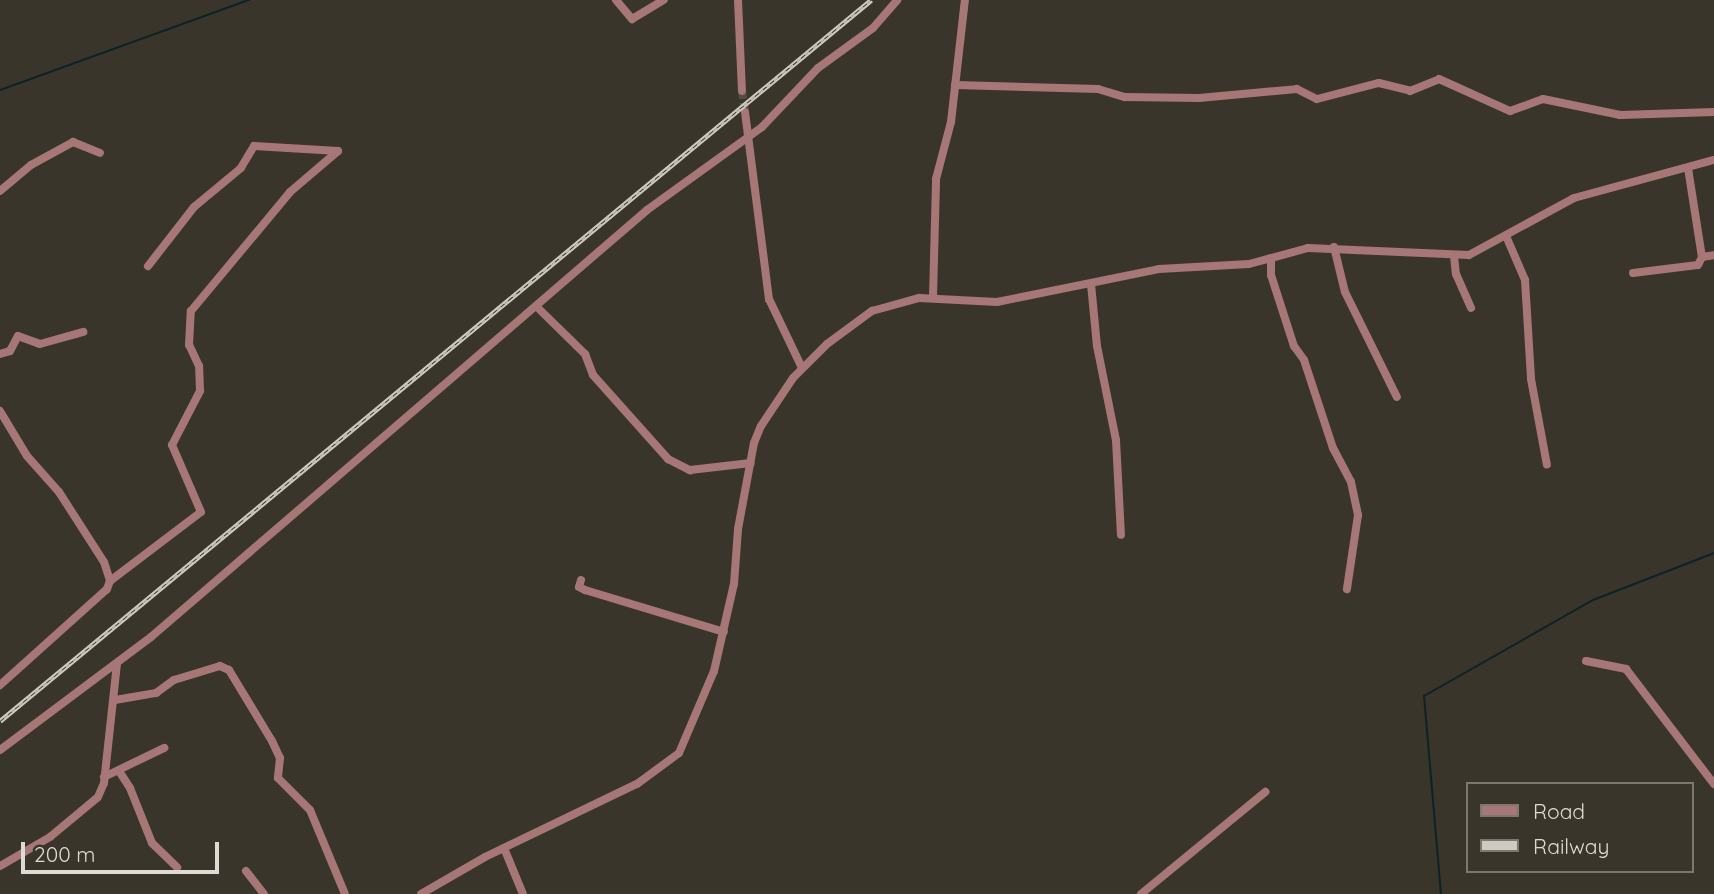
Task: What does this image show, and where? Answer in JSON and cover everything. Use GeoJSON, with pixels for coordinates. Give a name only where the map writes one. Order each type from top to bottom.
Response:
{"type":"FeatureCollection","features":[{"type":"Feature","properties":{"kind":"street"},"geometry":{"type":"LineString","coordinates":[[616,0],[632,19],[664,0]]}},
{"type":"Feature","properties":{"kind":"street"},"geometry":{"type":"LineString","coordinates":[[738,0],[742,90]]}},
{"type":"Feature","properties":{"kind":"street"},"geometry":{"type":"LineString","coordinates":[[0,750],[117,664],[307,507],[536,306],[688,178],[749,138],[818,68],[873,28],[898,0]]}},
{"type":"Feature","properties":{"kind":"street"},"geometry":{"type":"LineString","coordinates":[[933,297],[936,179],[955,85],[965,0]]}},
{"type":"Feature","properties":{"kind":"street"},"geometry":{"type":"LineString","coordinates":[[955,85],[1098,89],[1125,97],[1199,98],[1297,89],[1317,99],[1379,83],[1410,91],[1439,79],[1504,110],[1543,99],[1620,115],[1714,112]]}},
{"type":"Feature","properties":{"kind":"street"},"geometry":{"type":"LineString","coordinates":[[745,113],[769,299],[802,368]]}},
{"type":"Feature","properties":{"kind":"street"},"geometry":{"type":"LineString","coordinates":[[0,191],[32,165],[73,142],[100,153]]}},
{"type":"Feature","properties":{"kind":"street"},"geometry":{"type":"LineString","coordinates":[[0,685],[107,589],[110,581],[201,512],[172,445],[200,391],[199,366],[189,345],[191,311],[290,192],[338,151],[254,146],[241,168],[194,207],[148,266]]}},
{"type":"Feature","properties":{"kind":"street"},"geometry":{"type":"LineString","coordinates":[[421,894],[504,848],[637,784],[670,762],[687,740],[704,703],[724,632],[751,463],[768,412],[802,368],[872,311],[933,297],[997,302],[1158,270],[1272,259],[1308,248],[1334,247],[1469,255],[1574,198],[1714,160]]}},
{"type":"Feature","properties":{"kind":"street"},"geometry":{"type":"LineString","coordinates":[[1633,273],[1698,265],[1702,257],[1688,168]]}},
{"type":"Feature","properties":{"kind":"street"},"geometry":{"type":"LineString","coordinates":[[1506,236],[1525,280],[1531,379],[1547,465]]}},
{"type":"Feature","properties":{"kind":"street"},"geometry":{"type":"LineString","coordinates":[[1334,247],[1345,292],[1397,397]]}},
{"type":"Feature","properties":{"kind":"street"},"geometry":{"type":"LineString","coordinates":[[1702,257],[1714,255]]}},
{"type":"Feature","properties":{"kind":"street"},"geometry":{"type":"LineString","coordinates":[[1454,256],[1457,274],[1471,308]]}},
{"type":"Feature","properties":{"kind":"street"},"geometry":{"type":"LineString","coordinates":[[1272,259],[1271,275],[1294,346],[1304,360],[1333,448],[1351,482],[1358,515],[1347,589]]}},
{"type":"Feature","properties":{"kind":"street"},"geometry":{"type":"LineString","coordinates":[[1091,284],[1097,346],[1116,440],[1121,535]]}},
{"type":"Feature","properties":{"kind":"street"},"geometry":{"type":"LineString","coordinates":[[536,306],[585,354],[593,375],[668,459],[690,470],[751,463]]}},
{"type":"Feature","properties":{"kind":"street"},"geometry":{"type":"LineString","coordinates":[[0,354],[10,351],[18,336],[40,344],[83,332]]}},
{"type":"Feature","properties":{"kind":"street"},"geometry":{"type":"LineString","coordinates":[[0,411],[27,456],[59,492],[104,562],[110,581]]}},
{"type":"Feature","properties":{"kind":"street"},"geometry":{"type":"LineString","coordinates":[[582,580],[579,587],[585,590],[724,632]]}},
{"type":"Feature","properties":{"kind":"street"},"geometry":{"type":"LineString","coordinates":[[1586,662],[1626,669],[1714,784]]}},
{"type":"Feature","properties":{"kind":"street"},"geometry":{"type":"LineString","coordinates":[[0,866],[87,810],[104,777],[115,700],[117,664]]}},
{"type":"Feature","properties":{"kind":"street"},"geometry":{"type":"LineString","coordinates":[[115,700],[156,693],[174,680],[220,666],[229,670],[280,758],[278,778],[310,810],[345,894]]}},
{"type":"Feature","properties":{"kind":"street"},"geometry":{"type":"LineString","coordinates":[[104,777],[164,748]]}},
{"type":"Feature","properties":{"kind":"street"},"geometry":{"type":"LineString","coordinates":[[119,771],[130,788],[152,843],[177,867]]}},
{"type":"Feature","properties":{"kind":"street"},"geometry":{"type":"LineString","coordinates":[[1141,894],[1265,792]]}},
{"type":"Feature","properties":{"kind":"street"},"geometry":{"type":"LineString","coordinates":[[504,848],[523,894]]}},
{"type":"Feature","properties":{"kind":"street"},"geometry":{"type":"LineString","coordinates":[[246,871],[264,894]]}},
{"type":"Feature","properties":{"kind":"waterway"},"geometry":{"type":"LineString","coordinates":[[0,90],[249,0]]}},
{"type":"Feature","properties":{"kind":"waterway"},"geometry":{"type":"LineString","coordinates":[[1441,894],[1424,696],[1593,600],[1714,553]]}},
{"type":"Feature","properties":{"kind":"tunnel"},"geometry":{"type":"LineString","coordinates":[[742,91],[745,112]]}},
{"type":"Feature","properties":{"kind":"railway"},"geometry":{"type":"LineString","coordinates":[[0,721],[871,0]]}}]}
